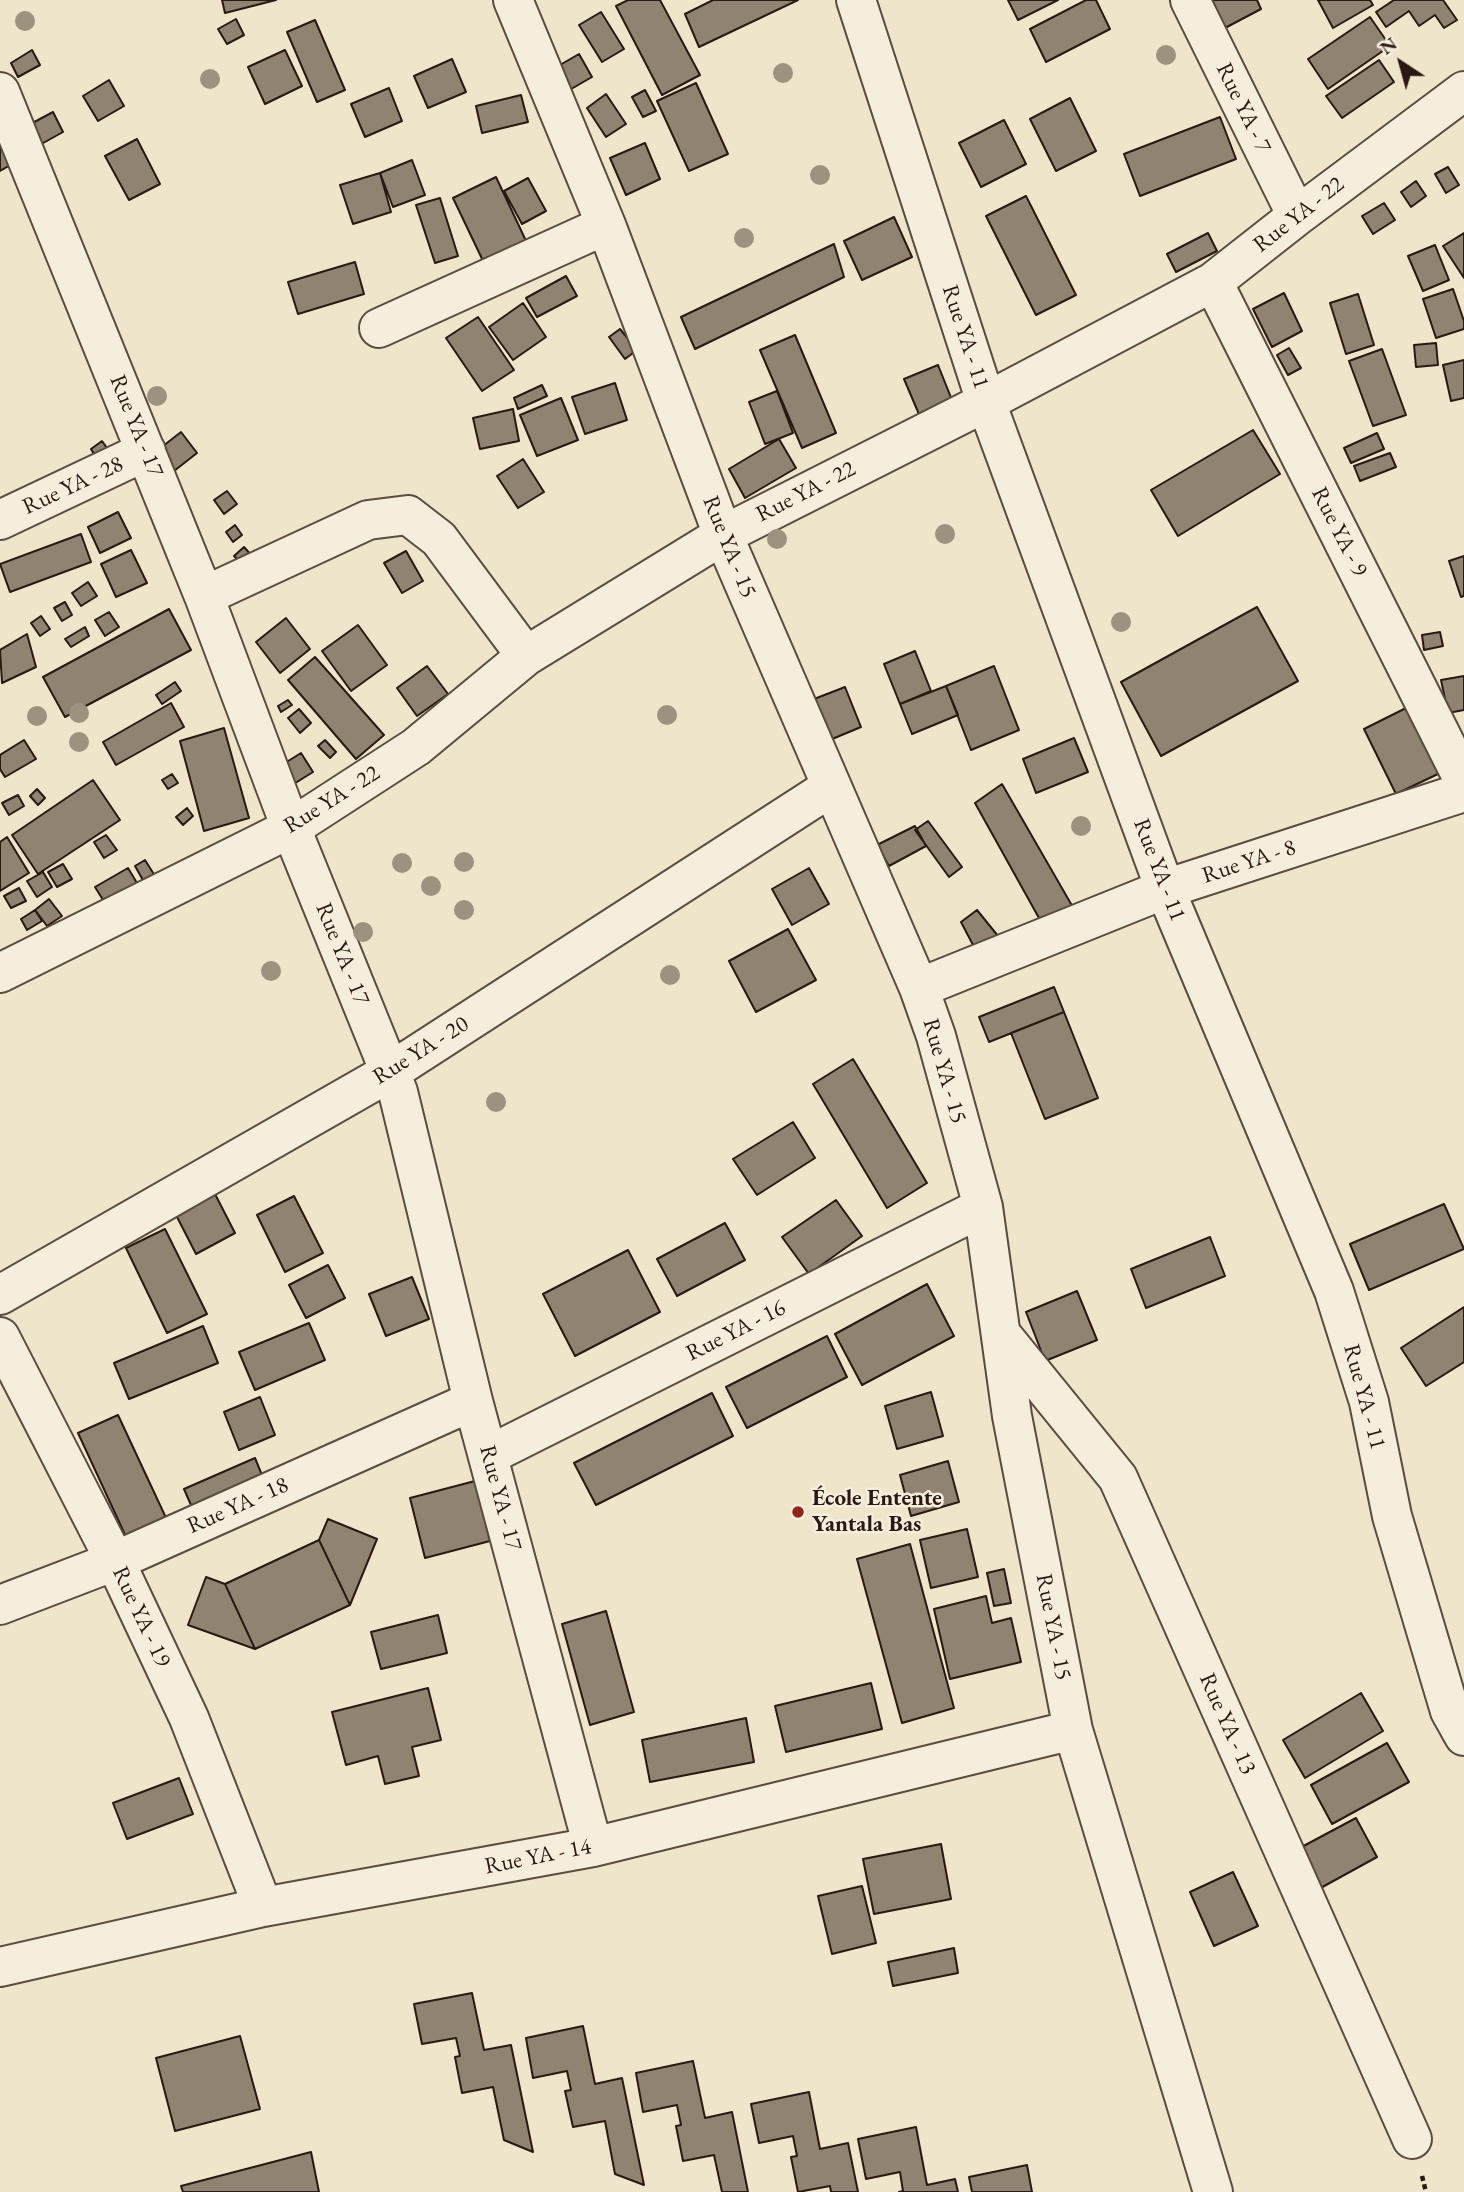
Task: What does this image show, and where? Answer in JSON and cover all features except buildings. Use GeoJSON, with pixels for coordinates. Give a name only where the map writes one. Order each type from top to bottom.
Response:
{"type":"FeatureCollection","features":[{"type":"Feature","properties":{"kind":"street","name":"Rue YA - 15"},"geometry":{"type":"LineString","coordinates":[[513,0],[606,225],[723,535],[919,988],[936,1036],[983,1207],[1012,1416],[1073,1730],[1213,2192]]}},
{"type":"Feature","properties":{"kind":"street","name":"Rue YA - 11"},"geometry":{"type":"LineString","coordinates":[[856,0],[986,402],[1166,889],[1334,1291],[1369,1402],[1392,1516],[1450,1711],[1464,1736]]}},
{"type":"Feature","properties":{"kind":"street","name":"Rue YA - 7"},"geometry":{"type":"LineString","coordinates":[[1190,0],[1297,216]]}},
{"type":"Feature","properties":{"kind":"street","name":"Rue YA - 22"},"geometry":{"type":"LineString","coordinates":[[0,973],[291,828],[416,747],[526,656],[723,535],[986,402],[1213,282],[1464,91]]}},
{"type":"Feature","properties":{"kind":"street","name":"Rue YA - 17"},"geometry":{"type":"LineString","coordinates":[[0,92],[204,596],[291,828],[398,1092],[473,1401],[593,1847]]}},
{"type":"Feature","properties":{"kind":"street"},"geometry":{"type":"LineString","coordinates":[[379,328],[606,225]]}},
{"type":"Feature","properties":{"kind":"street","name":"Rue YA - 9"},"geometry":{"type":"LineString","coordinates":[[1213,282],[1464,781]]}},
{"type":"Feature","properties":{"kind":"street","name":"Rue YA - 28"},"geometry":{"type":"LineString","coordinates":[[0,520],[146,451]]}},
{"type":"Feature","properties":{"kind":"street"},"geometry":{"type":"LineString","coordinates":[[204,596],[368,520],[408,515],[439,539],[526,656]]}},
{"type":"Feature","properties":{"kind":"street","name":"Rue YA - 20"},"geometry":{"type":"LineString","coordinates":[[0,1295],[390,1072],[831,787]]}},
{"type":"Feature","properties":{"kind":"street","name":"Rue YA - 8"},"geometry":{"type":"LineString","coordinates":[[919,988],[1166,889],[1464,792]]}},
{"type":"Feature","properties":{"kind":"street","name":"Rue YA - 16"},"geometry":{"type":"LineString","coordinates":[[489,1455],[983,1207]]}},
{"type":"Feature","properties":{"kind":"street","name":"Rue YA - 13"},"geometry":{"type":"LineString","coordinates":[[1001,1334],[1118,1478],[1412,2139]]}},
{"type":"Feature","properties":{"kind":"street","name":"Rue YA - 19"},"geometry":{"type":"LineString","coordinates":[[0,1336],[115,1562],[189,1718],[263,1907]]}},
{"type":"Feature","properties":{"kind":"street","name":"Rue YA - 18"},"geometry":{"type":"LineString","coordinates":[[0,1605],[115,1562],[473,1401]]}},
{"type":"Feature","properties":{"kind":"street","name":"Rue YA - 14"},"geometry":{"type":"LineString","coordinates":[[0,1967],[263,1907],[593,1847],[1073,1730]]}},
{"type":"Feature","properties":{"kind":"place","name":"École Entente Yantala Bas"},"geometry":{"type":"Point","coordinates":[798,1512]}}]}
